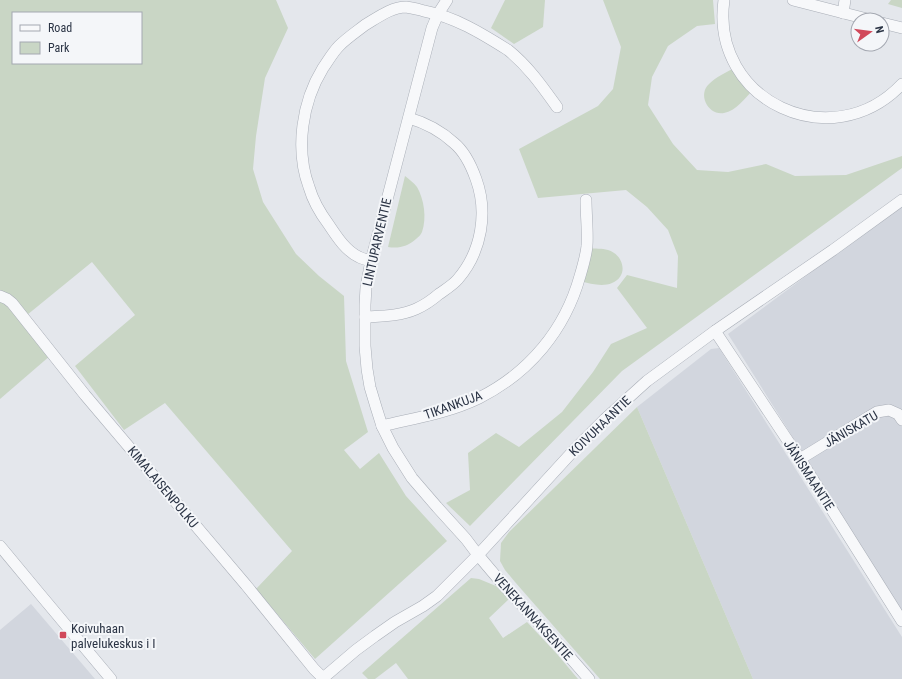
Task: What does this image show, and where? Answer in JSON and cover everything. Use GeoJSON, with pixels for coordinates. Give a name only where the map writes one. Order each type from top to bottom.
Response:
{"type":"FeatureCollection","features":[{"type":"Feature","properties":{"kind":"street","name":"LINTUPARVENTIE"},"geometry":{"type":"LineString","coordinates":[[447,0],[438,14],[432,28],[371,261],[366,287],[365,346],[369,381],[382,426],[393,448],[412,478],[466,539],[478,555]]}},
{"type":"Feature","properties":{"kind":"street"},"geometry":{"type":"LineString","coordinates":[[724,0],[723,10],[725,36],[734,62],[755,90],[781,108],[794,113],[820,118],[846,115],[860,112],[872,107],[894,92],[902,84]]}},
{"type":"Feature","properties":{"kind":"street"},"geometry":{"type":"LineString","coordinates":[[793,0],[850,15]]}},
{"type":"Feature","properties":{"kind":"street"},"geometry":{"type":"LineString","coordinates":[[843,13],[845,0]]}},
{"type":"Feature","properties":{"kind":"street"},"geometry":{"type":"LineString","coordinates":[[371,261],[348,250],[321,212],[309,188],[304,172],[302,155],[304,116],[309,96],[316,79],[337,47],[352,34],[387,12],[408,7],[452,18],[473,28],[508,50],[520,60],[532,73],[557,107]]}},
{"type":"Feature","properties":{"kind":"street"},"geometry":{"type":"LineString","coordinates":[[890,25],[902,28]]}},
{"type":"Feature","properties":{"kind":"street"},"geometry":{"type":"LineString","coordinates":[[365,317],[397,315],[425,305],[458,279],[467,266],[479,240],[482,213],[479,187],[465,156],[442,132],[409,118]]}},
{"type":"Feature","properties":{"kind":"street","name":"TIKANKUJA"},"geometry":{"type":"LineString","coordinates":[[382,426],[442,412],[478,398],[512,377],[542,349],[551,338],[563,318],[578,284],[587,246],[586,200]]}},
{"type":"Feature","properties":{"kind":"street","name":"KOIVUHAANTIE"},"geometry":{"type":"LineString","coordinates":[[323,679],[374,636],[437,596],[478,555],[575,449],[605,419],[647,381],[715,331],[834,250],[902,200]]}},
{"type":"Feature","properties":{"kind":"street","name":"KIMALAISENPOLKU"},"geometry":{"type":"LineString","coordinates":[[0,296],[12,303],[85,395],[246,585],[323,679]]}},
{"type":"Feature","properties":{"kind":"street","name":"JÄNISMAANTIE"},"geometry":{"type":"LineString","coordinates":[[715,331],[800,459],[902,621]]}},
{"type":"Feature","properties":{"kind":"street","name":"JÄNISKATU"},"geometry":{"type":"LineString","coordinates":[[800,459],[877,412],[889,410],[894,411],[902,420]]}},
{"type":"Feature","properties":{"kind":"street"},"geometry":{"type":"LineString","coordinates":[[0,546],[111,679]]}},
{"type":"Feature","properties":{"kind":"street","name":"VENEKANNAKSENTIE"},"geometry":{"type":"LineString","coordinates":[[478,555],[589,679]]}},
{"type":"Feature","properties":{"kind":"shaded area"},"geometry":{"type":"Polygon","coordinates":[[[902,207],[902,611],[728,334],[849,244],[902,207]]]}},
{"type":"Feature","properties":{"kind":"shaded area"},"geometry":{"type":"Polygon","coordinates":[[[719,348],[902,637],[902,679],[753,679],[637,407],[711,349],[719,348]]]}},
{"type":"Feature","properties":{"kind":"shaded area"},"geometry":{"type":"Polygon","coordinates":[[[31,604],[95,679],[0,679],[0,630],[31,604]]]}},
{"type":"Feature","properties":{"kind":"green space"},"geometry":{"type":"Polygon","coordinates":[[[0,0],[276,0],[288,28],[265,78],[256,136],[253,169],[263,202],[296,254],[319,276],[344,296],[346,361],[368,432],[344,450],[360,469],[379,453],[406,496],[447,541],[315,659],[256,589],[292,551],[165,403],[124,430],[75,366],[135,315],[92,262],[27,315],[9,295],[0,290],[0,0]]]}},
{"type":"Feature","properties":{"kind":"green space"},"geometry":{"type":"Polygon","coordinates":[[[505,0],[545,0],[543,27],[514,44],[491,28],[505,0]]]}},
{"type":"Feature","properties":{"kind":"green space"},"geometry":{"type":"Polygon","coordinates":[[[603,0],[713,0],[715,24],[697,26],[668,46],[652,77],[648,105],[673,144],[697,170],[728,172],[766,164],[795,176],[846,175],[902,156],[902,168],[622,371],[470,526],[446,503],[470,490],[468,453],[496,433],[519,447],[562,412],[593,372],[611,344],[647,328],[617,288],[627,275],[677,288],[678,256],[668,230],[647,207],[626,190],[538,198],[519,149],[598,106],[613,89],[621,47],[603,0]]]}},
{"type":"Feature","properties":{"kind":"green space"},"geometry":{"type":"Polygon","coordinates":[[[891,0],[902,0],[902,8],[888,4],[891,0]]]}},
{"type":"Feature","properties":{"kind":"green space"},"geometry":{"type":"Polygon","coordinates":[[[736,67],[753,90],[732,110],[724,113],[714,111],[706,104],[704,94],[706,89],[715,79],[736,67]]]}},
{"type":"Feature","properties":{"kind":"green space"},"geometry":{"type":"Polygon","coordinates":[[[405,176],[417,187],[421,197],[424,209],[424,227],[420,235],[410,243],[392,248],[388,247],[405,176]]]}},
{"type":"Feature","properties":{"kind":"green space"},"geometry":{"type":"Polygon","coordinates":[[[589,248],[608,250],[618,256],[621,261],[622,271],[621,276],[617,280],[605,285],[581,281],[589,248]]]}},
{"type":"Feature","properties":{"kind":"green space"},"geometry":{"type":"Polygon","coordinates":[[[0,300],[6,302],[51,355],[0,399],[0,300]]]}},
{"type":"Feature","properties":{"kind":"green space"},"geometry":{"type":"Polygon","coordinates":[[[637,407],[753,679],[600,679],[515,582],[500,561],[501,543],[509,532],[637,407]]]}},
{"type":"Feature","properties":{"kind":"green space"},"geometry":{"type":"Polygon","coordinates":[[[471,578],[479,579],[496,586],[509,599],[489,618],[503,638],[527,622],[578,679],[408,679],[396,663],[375,679],[368,679],[362,673],[471,578]]]}},
{"type":"Feature","properties":{"kind":"place","name":"Koivuhaan palvelukeskus i I"},"geometry":{"type":"Point","coordinates":[63,635]}}]}
